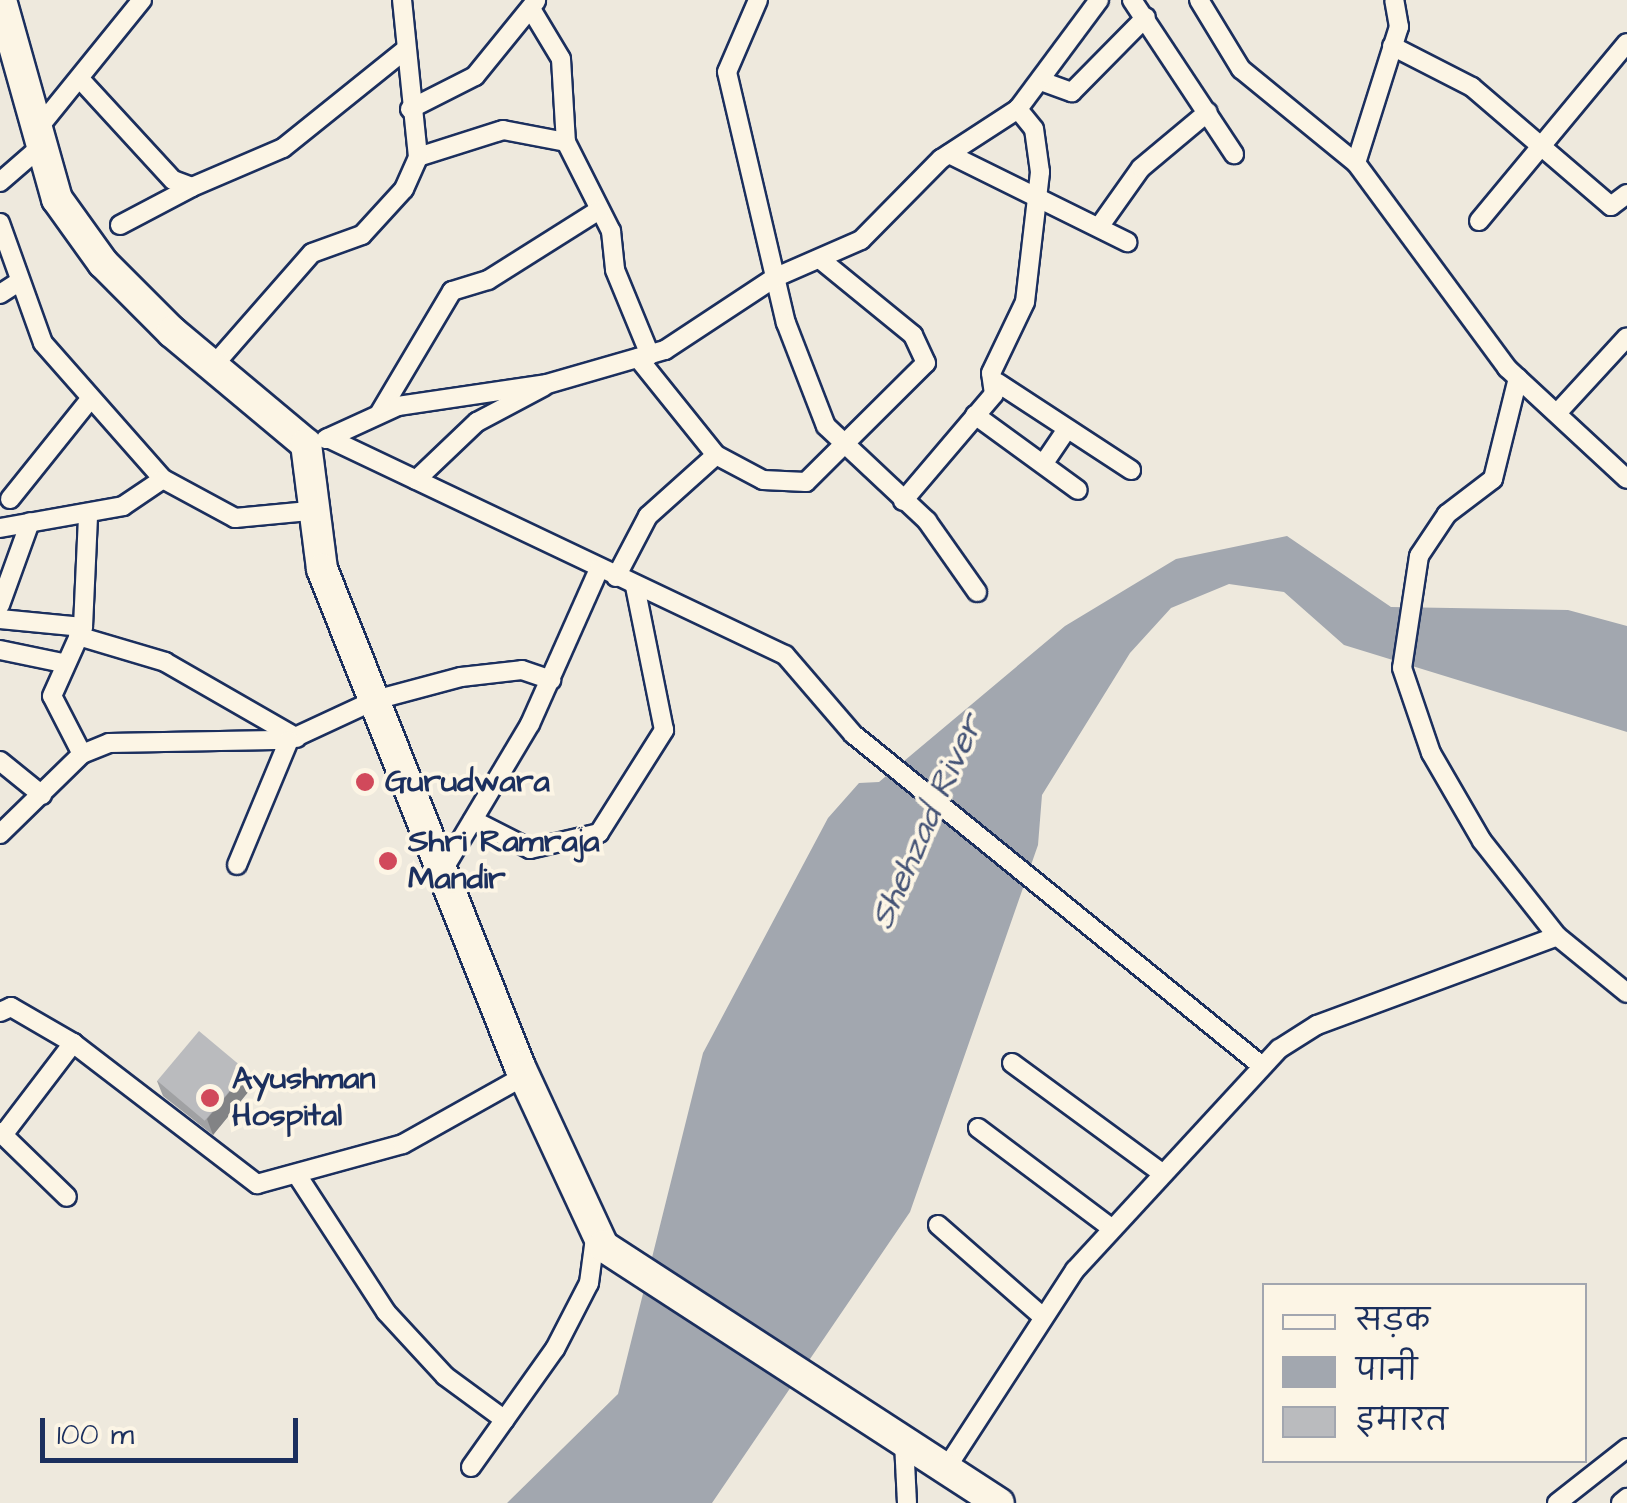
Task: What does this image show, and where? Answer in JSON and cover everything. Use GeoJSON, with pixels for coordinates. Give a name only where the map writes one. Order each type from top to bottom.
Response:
{"type":"FeatureCollection","features":[{"type":"Feature","properties":{"kind":"main road"},"geometry":{"type":"LineString","coordinates":[[4,19],[36,141],[57,199],[103,264],[212,366],[317,441],[322,569],[524,1076],[599,1237],[999,1503]]}},
{"type":"Feature","properties":{"kind":"street"},"geometry":{"type":"LineString","coordinates":[[1,181],[36,141],[142,0]]}},
{"type":"Feature","properties":{"kind":"street"},"geometry":{"type":"LineString","coordinates":[[402,0],[410,109],[418,157]]}},
{"type":"Feature","properties":{"kind":"street"},"geometry":{"type":"LineString","coordinates":[[758,0],[726,72],[774,278],[821,416],[846,446],[950,547],[977,592]]}},
{"type":"Feature","properties":{"kind":"street"},"geometry":{"type":"LineString","coordinates":[[317,441],[378,414],[443,395],[546,384],[644,357],[774,278],[861,240],[948,154],[1018,109],[1099,0]]}},
{"type":"Feature","properties":{"kind":"street"},"geometry":{"type":"LineString","coordinates":[[1132,0],[1234,154]]}},
{"type":"Feature","properties":{"kind":"street"},"geometry":{"type":"LineString","coordinates":[[1199,0],[1241,69],[1356,163],[1518,378],[1559,411],[1627,479]]}},
{"type":"Feature","properties":{"kind":"street"},"geometry":{"type":"LineString","coordinates":[[1356,163],[1392,46],[1394,0]]}},
{"type":"Feature","properties":{"kind":"street"},"geometry":{"type":"LineString","coordinates":[[410,109],[475,76],[534,4],[565,73],[566,142],[599,210],[644,357],[716,455],[763,480],[806,482],[846,446],[926,357],[896,318],[821,260]]}},
{"type":"Feature","properties":{"kind":"street"},"geometry":{"type":"LineString","coordinates":[[1041,81],[1072,92],[1146,17]]}},
{"type":"Feature","properties":{"kind":"street"},"geometry":{"type":"LineString","coordinates":[[1479,221],[1627,43]]}},
{"type":"Feature","properties":{"kind":"street"},"geometry":{"type":"LineString","coordinates":[[1392,46],[1464,82],[1611,206],[1627,194]]}},
{"type":"Feature","properties":{"kind":"street"},"geometry":{"type":"LineString","coordinates":[[120,225],[192,187],[283,148],[405,50]]}},
{"type":"Feature","properties":{"kind":"street"},"geometry":{"type":"LineString","coordinates":[[80,78],[173,180],[192,187]]}},
{"type":"Feature","properties":{"kind":"street"},"geometry":{"type":"LineString","coordinates":[[1018,109],[1038,143],[1036,197],[1025,302],[992,373],[998,383],[1131,470]]}},
{"type":"Feature","properties":{"kind":"street"},"geometry":{"type":"LineString","coordinates":[[1100,227],[1140,168],[1208,112]]}},
{"type":"Feature","properties":{"kind":"street"},"geometry":{"type":"LineString","coordinates":[[212,366],[312,253],[378,221],[418,157],[502,130],[566,142]]}},
{"type":"Feature","properties":{"kind":"street"},"geometry":{"type":"LineString","coordinates":[[948,154],[1127,242]]}},
{"type":"Feature","properties":{"kind":"street"},"geometry":{"type":"LineString","coordinates":[[378,414],[452,291],[488,280],[599,210]]}},
{"type":"Feature","properties":{"kind":"street"},"geometry":{"type":"LineString","coordinates":[[0,223],[43,343],[88,403],[163,479],[235,518],[320,510]]}},
{"type":"Feature","properties":{"kind":"street"},"geometry":{"type":"LineString","coordinates":[[0,294],[20,280]]}},
{"type":"Feature","properties":{"kind":"street"},"geometry":{"type":"LineString","coordinates":[[1559,411],[1627,337]]}},
{"type":"Feature","properties":{"kind":"street"},"geometry":{"type":"LineString","coordinates":[[1518,378],[1493,479],[1433,530],[1413,588],[1402,668],[1432,753],[1482,841],[1557,936],[1627,993]]}},
{"type":"Feature","properties":{"kind":"street"},"geometry":{"type":"LineString","coordinates":[[902,501],[998,383]]}},
{"type":"Feature","properties":{"kind":"street"},"geometry":{"type":"LineString","coordinates":[[416,480],[477,422],[546,384]]}},
{"type":"Feature","properties":{"kind":"street"},"geometry":{"type":"LineString","coordinates":[[0,605],[15,524],[5,492],[88,403]]}},
{"type":"Feature","properties":{"kind":"street"},"geometry":{"type":"LineString","coordinates":[[975,414],[1078,490]]}},
{"type":"Feature","properties":{"kind":"street"},"geometry":{"type":"LineString","coordinates":[[1044,463],[1067,429]]}},
{"type":"Feature","properties":{"kind":"street"},"geometry":{"type":"LineString","coordinates":[[317,441],[416,480],[784,656],[885,760],[1071,906],[1262,1066]]}},
{"type":"Feature","properties":{"kind":"street"},"geometry":{"type":"LineString","coordinates":[[444,870],[608,573],[648,516],[716,455]]}},
{"type":"Feature","properties":{"kind":"street"},"geometry":{"type":"LineString","coordinates":[[15,524],[88,516],[163,479]]}},
{"type":"Feature","properties":{"kind":"street"},"geometry":{"type":"LineString","coordinates":[[82,754],[52,709],[63,663],[81,631],[88,516]]}},
{"type":"Feature","properties":{"kind":"street"},"geometry":{"type":"LineString","coordinates":[[473,820],[530,849],[599,833],[664,730],[635,586]]}},
{"type":"Feature","properties":{"kind":"street"},"geometry":{"type":"LineString","coordinates":[[0,619],[81,631],[165,662],[293,739]]}},
{"type":"Feature","properties":{"kind":"street"},"geometry":{"type":"LineString","coordinates":[[0,650],[63,663]]}},
{"type":"Feature","properties":{"kind":"street"},"geometry":{"type":"LineString","coordinates":[[3,825],[42,794],[82,754],[127,741],[184,749],[293,739],[375,700],[508,670],[551,680]]}},
{"type":"Feature","properties":{"kind":"street"},"geometry":{"type":"LineString","coordinates":[[237,865],[293,739]]}},
{"type":"Feature","properties":{"kind":"street"},"geometry":{"type":"LineString","coordinates":[[0,761],[42,794]]}},
{"type":"Feature","properties":{"kind":"street"},"geometry":{"type":"LineString","coordinates":[[947,1467],[1042,1316],[1110,1228],[1262,1066],[1317,1025],[1557,936]]}},
{"type":"Feature","properties":{"kind":"street"},"geometry":{"type":"LineString","coordinates":[[0,1012],[11,1007],[73,1043],[235,1174],[257,1184],[299,1178],[403,1144],[524,1076]]}},
{"type":"Feature","properties":{"kind":"street"},"geometry":{"type":"LineString","coordinates":[[67,1196],[2,1134],[73,1043]]}},
{"type":"Feature","properties":{"kind":"street"},"geometry":{"type":"LineString","coordinates":[[1012,1062],[1162,1173]]}},
{"type":"Feature","properties":{"kind":"street"},"geometry":{"type":"LineString","coordinates":[[978,1128],[1110,1228]]}},
{"type":"Feature","properties":{"kind":"street"},"geometry":{"type":"LineString","coordinates":[[299,1178],[409,1338],[504,1420]]}},
{"type":"Feature","properties":{"kind":"street"},"geometry":{"type":"LineString","coordinates":[[938,1225],[1042,1316]]}},
{"type":"Feature","properties":{"kind":"street"},"geometry":{"type":"LineString","coordinates":[[471,1467],[590,1283],[599,1237]]}},
{"type":"Feature","properties":{"kind":"street"},"geometry":{"type":"LineString","coordinates":[[904,1442],[907,1503]]}},
{"type":"Feature","properties":{"kind":"street"},"geometry":{"type":"LineString","coordinates":[[1557,1503],[1581,1496],[1627,1448]]}},
{"type":"Feature","properties":{"kind":"street"},"geometry":{"type":"LineString","coordinates":[[1621,1503],[1627,1498]]}},
{"type":"Feature","properties":{"kind":"water","name":"Shehzad River"},"geometry":{"type":"Polygon","coordinates":[[[1287,536],[1391,607],[1568,610],[1627,626],[1627,732],[1344,645],[1284,592],[1229,584],[1171,608],[1130,653],[1042,795],[1038,845],[910,1212],[712,1503],[507,1503],[618,1394],[703,1053],[828,818],[859,783],[879,782],[1065,626],[1176,559],[1287,536]]]}},
{"type":"Feature","properties":{"kind":"building"},"geometry":{"type":"Polygon","coordinates":[[[199,1031],[246,1071],[205,1121],[157,1081],[199,1031]]]}},
{"type":"Feature","properties":{"kind":"place","name":"Gurudwara"},"geometry":{"type":"Point","coordinates":[365,782]}},
{"type":"Feature","properties":{"kind":"place","name":"Shri Ramraja Mandir"},"geometry":{"type":"Point","coordinates":[388,861]}},
{"type":"Feature","properties":{"kind":"place","name":"Ayushman Hospital"},"geometry":{"type":"Point","coordinates":[210,1098]}}]}
